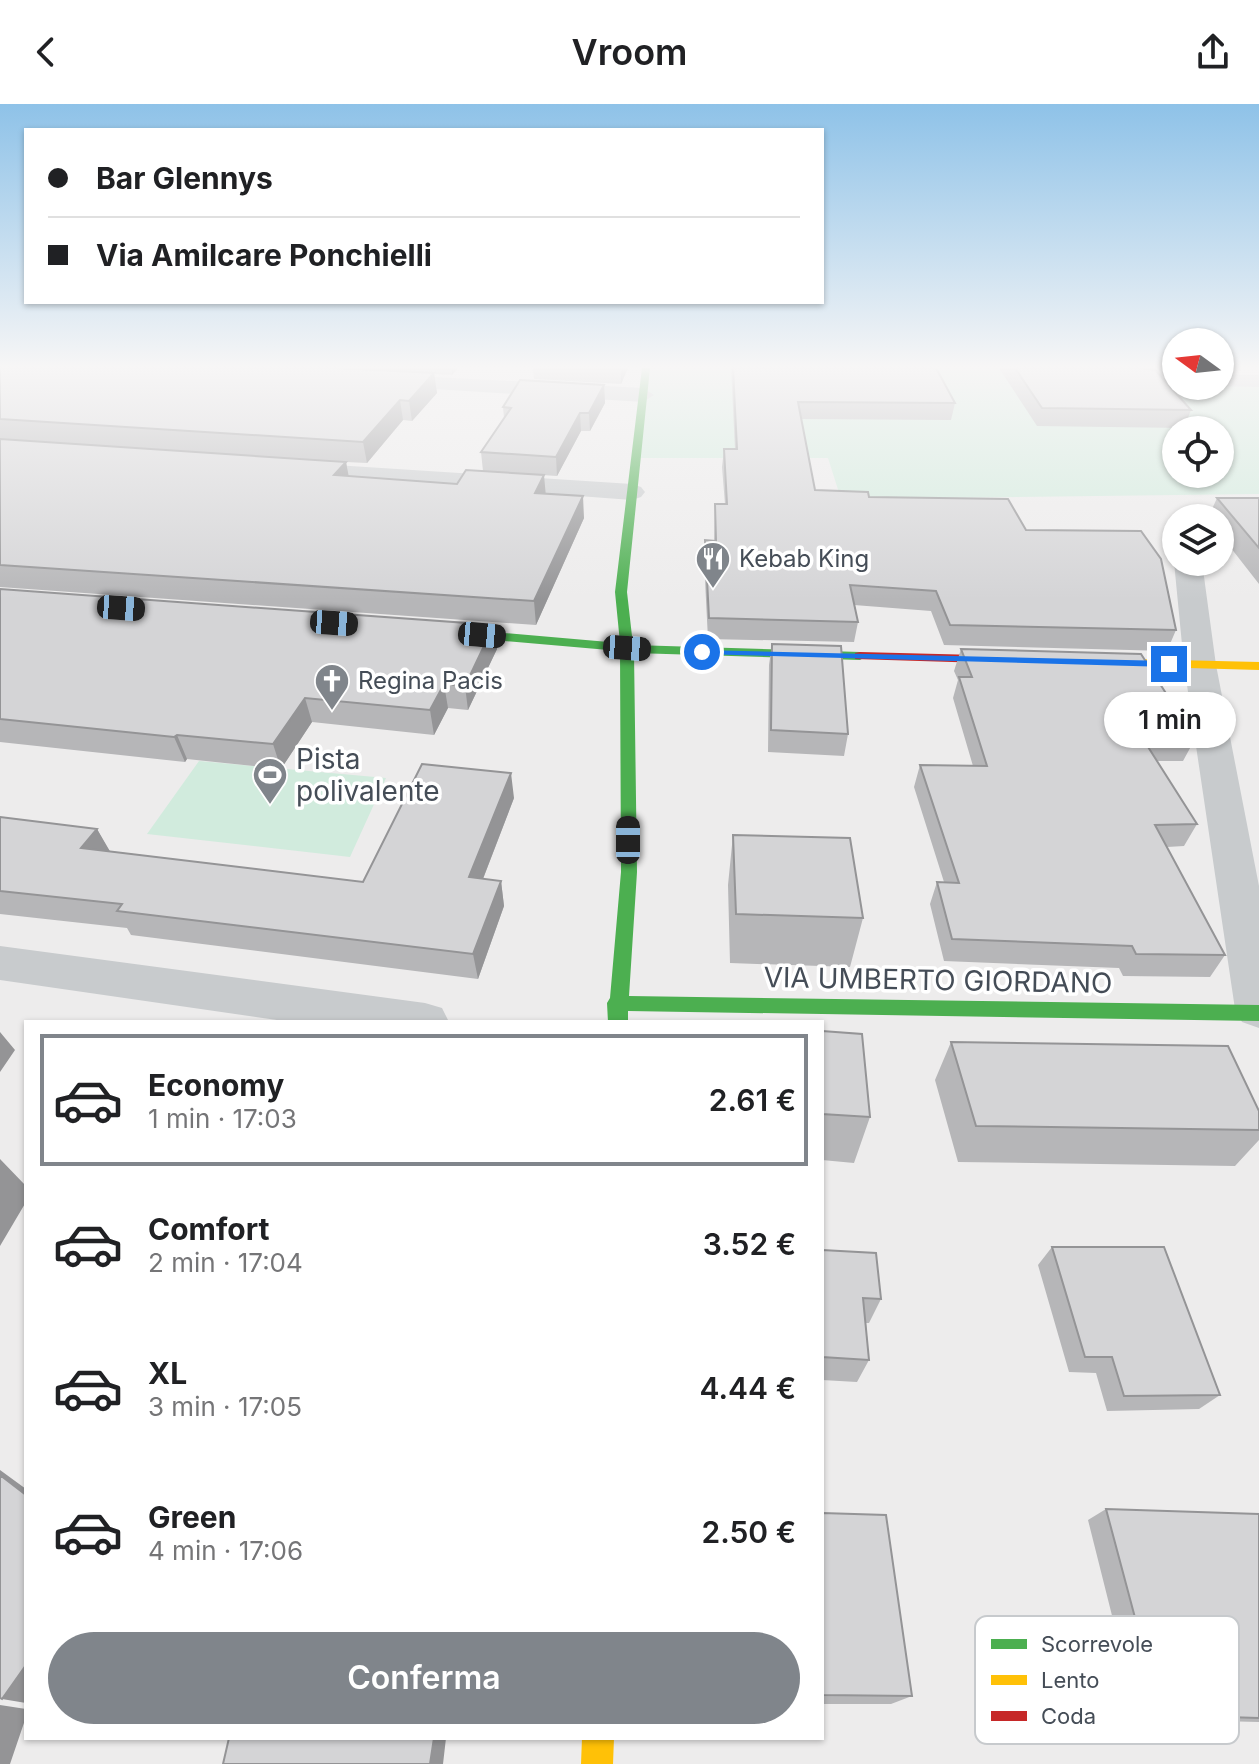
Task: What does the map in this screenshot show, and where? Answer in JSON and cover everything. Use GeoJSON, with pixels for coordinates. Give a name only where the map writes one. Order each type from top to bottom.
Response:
{"type":"FeatureCollection","features":[{"type":"Feature","properties":{"kind":"main road"},"geometry":{"type":"LineString","coordinates":[[618,1020],[629,872],[627,648],[621,592],[637,445]]}},
{"type":"Feature","properties":{"kind":"main road"},"geometry":{"type":"LineString","coordinates":[[410,628],[627,648],[1029,661]]}},
{"type":"Feature","properties":{"kind":"main road"},"geometry":{"type":"LineString","coordinates":[[1076,662],[1259,666]]}},
{"type":"Feature","properties":{"kind":"main road","name":"VIA UMBERTO GIORDANO"},"geometry":{"type":"LineString","coordinates":[[617,1003],[1259,1011]]}},
{"type":"Feature","properties":{"kind":"main road"},"geometry":{"type":"LineString","coordinates":[[597,1764],[598,1740]]}},
{"type":"Feature","properties":{"kind":"street"},"geometry":{"type":"LineString","coordinates":[[269,467],[632,492]]}},
{"type":"Feature","properties":{"kind":"street"},"geometry":{"type":"LineString","coordinates":[[1190,576],[1200,665],[1259,1011]]}},
{"type":"Feature","properties":{"kind":"street"},"geometry":{"type":"LineString","coordinates":[[0,963],[411,1020]]}},
{"type":"Feature","properties":{"kind":"green space"},"geometry":{"type":"Polygon","coordinates":[[[637,445],[1162,445],[1162,488],[1234,488],[1234,445],[1259,445],[1259,494],[841,499],[828,458],[636,458],[637,445]]]}},
{"type":"Feature","properties":{"kind":"green space","name":"Pista polivalente"},"geometry":{"type":"Polygon","coordinates":[[[199,761],[386,778],[350,857],[147,834],[199,761]]]}},
{"type":"Feature","properties":{"kind":"building"},"geometry":{"type":"Polygon","coordinates":[[[0,445],[97,445],[346,462],[334,475],[457,484],[466,470],[544,475],[535,493],[583,496],[534,601],[0,565],[0,445]]]}},
{"type":"Feature","properties":{"kind":"building"},"geometry":{"type":"Polygon","coordinates":[[[485,445],[562,445],[556,457],[481,452],[485,445]]]}},
{"type":"Feature","properties":{"kind":"building"},"geometry":{"type":"Polygon","coordinates":[[[737,445],[806,445],[815,490],[868,492],[869,497],[1008,499],[1026,530],[1141,531],[1161,559],[1162,576],[1165,576],[1176,630],[950,625],[936,591],[850,585],[858,622],[709,618],[705,540],[716,541],[715,504],[727,504],[724,449],[737,449],[737,445]]]}},
{"type":"Feature","properties":{"kind":"building"},"geometry":{"type":"Polygon","coordinates":[[[1217,498],[1259,498],[1259,548],[1234,518],[1234,504],[1222,504],[1217,498]]]}},
{"type":"Feature","properties":{"kind":"building"},"geometry":{"type":"Polygon","coordinates":[[[0,589],[494,625],[465,686],[444,684],[430,710],[305,698],[273,744],[174,737],[0,719],[0,589]]]}},
{"type":"Feature","properties":{"kind":"building"},"geometry":{"type":"Polygon","coordinates":[[[772,644],[841,646],[848,734],[771,730],[772,644]]]}},
{"type":"Feature","properties":{"kind":"building"},"geometry":{"type":"Polygon","coordinates":[[[961,649],[1141,654],[1195,739],[1143,739],[1197,824],[1155,825],[1225,955],[1136,954],[1132,946],[952,939],[937,882],[959,883],[920,765],[987,766],[959,677],[972,677],[961,649]]]}},
{"type":"Feature","properties":{"kind":"building"},"geometry":{"type":"Polygon","coordinates":[[[422,764],[511,773],[469,877],[501,881],[473,954],[117,911],[122,904],[0,891],[0,817],[97,829],[81,848],[363,882],[422,764]]]}},
{"type":"Feature","properties":{"kind":"building"},"geometry":{"type":"Polygon","coordinates":[[[733,835],[850,838],[863,918],[736,914],[733,835]]]}},
{"type":"Feature","properties":{"kind":"building"},"geometry":{"type":"Polygon","coordinates":[[[824,1031],[862,1034],[870,1117],[824,1114],[824,1031]]]}},
{"type":"Feature","properties":{"kind":"building"},"geometry":{"type":"Polygon","coordinates":[[[951,1042],[1228,1046],[1259,1111],[1259,1130],[976,1126],[951,1042]]]}},
{"type":"Feature","properties":{"kind":"building"},"geometry":{"type":"Polygon","coordinates":[[[1052,1247],[1164,1247],[1220,1395],[1124,1396],[1112,1357],[1085,1357],[1052,1247]]]}},
{"type":"Feature","properties":{"kind":"building"},"geometry":{"type":"Polygon","coordinates":[[[824,1250],[876,1253],[881,1299],[863,1298],[869,1360],[824,1357],[824,1250]]]}},
{"type":"Feature","properties":{"kind":"building"},"geometry":{"type":"Polygon","coordinates":[[[0,1475],[24,1493],[24,1668],[0,1698],[0,1475]]]}},
{"type":"Feature","properties":{"kind":"building"},"geometry":{"type":"Polygon","coordinates":[[[1106,1509],[1259,1514],[1259,1718],[1239,1717],[1239,1616],[1135,1616],[1106,1509]]]}},
{"type":"Feature","properties":{"kind":"building"},"geometry":{"type":"Polygon","coordinates":[[[824,1513],[886,1515],[912,1696],[824,1695],[824,1513]]]}},
{"type":"Feature","properties":{"kind":"building"},"geometry":{"type":"Polygon","coordinates":[[[229,1740],[434,1740],[430,1764],[223,1764],[229,1740]]]}},
{"type":"Feature","properties":{"kind":"traffic: fast"},"geometry":{"type":"LineString","coordinates":[[618,1020],[629,872],[627,648],[621,592],[637,445]]}},
{"type":"Feature","properties":{"kind":"traffic: fast"},"geometry":{"type":"LineString","coordinates":[[435,631],[671,652],[860,656]]}},
{"type":"Feature","properties":{"kind":"traffic: fast"},"geometry":{"type":"LineString","coordinates":[[617,1003],[1259,1013]]}},
{"type":"Feature","properties":{"kind":"traffic: slow"},"geometry":{"type":"LineString","coordinates":[[1089,662],[1259,666]]}},
{"type":"Feature","properties":{"kind":"traffic: slow"},"geometry":{"type":"LineString","coordinates":[[597,1764],[598,1740]]}},
{"type":"Feature","properties":{"kind":"traffic: jam"},"geometry":{"type":"LineString","coordinates":[[860,656],[1017,660]]}},
{"type":"Feature","properties":{"kind":"place","name":"Kebab King"},"geometry":{"type":"Point","coordinates":[713,590]}},
{"type":"Feature","properties":{"kind":"place","name":"Regina Pacis"},"geometry":{"type":"Point","coordinates":[332,712]}},
{"type":"Feature","properties":{"kind":"place","name":"Pista polivalente"},"geometry":{"type":"Point","coordinates":[270,806]}},
{"type":"Feature","properties":{"kind":"route"},"geometry":{"type":"LineString","coordinates":[[702,652],[1169,664]]}}]}
